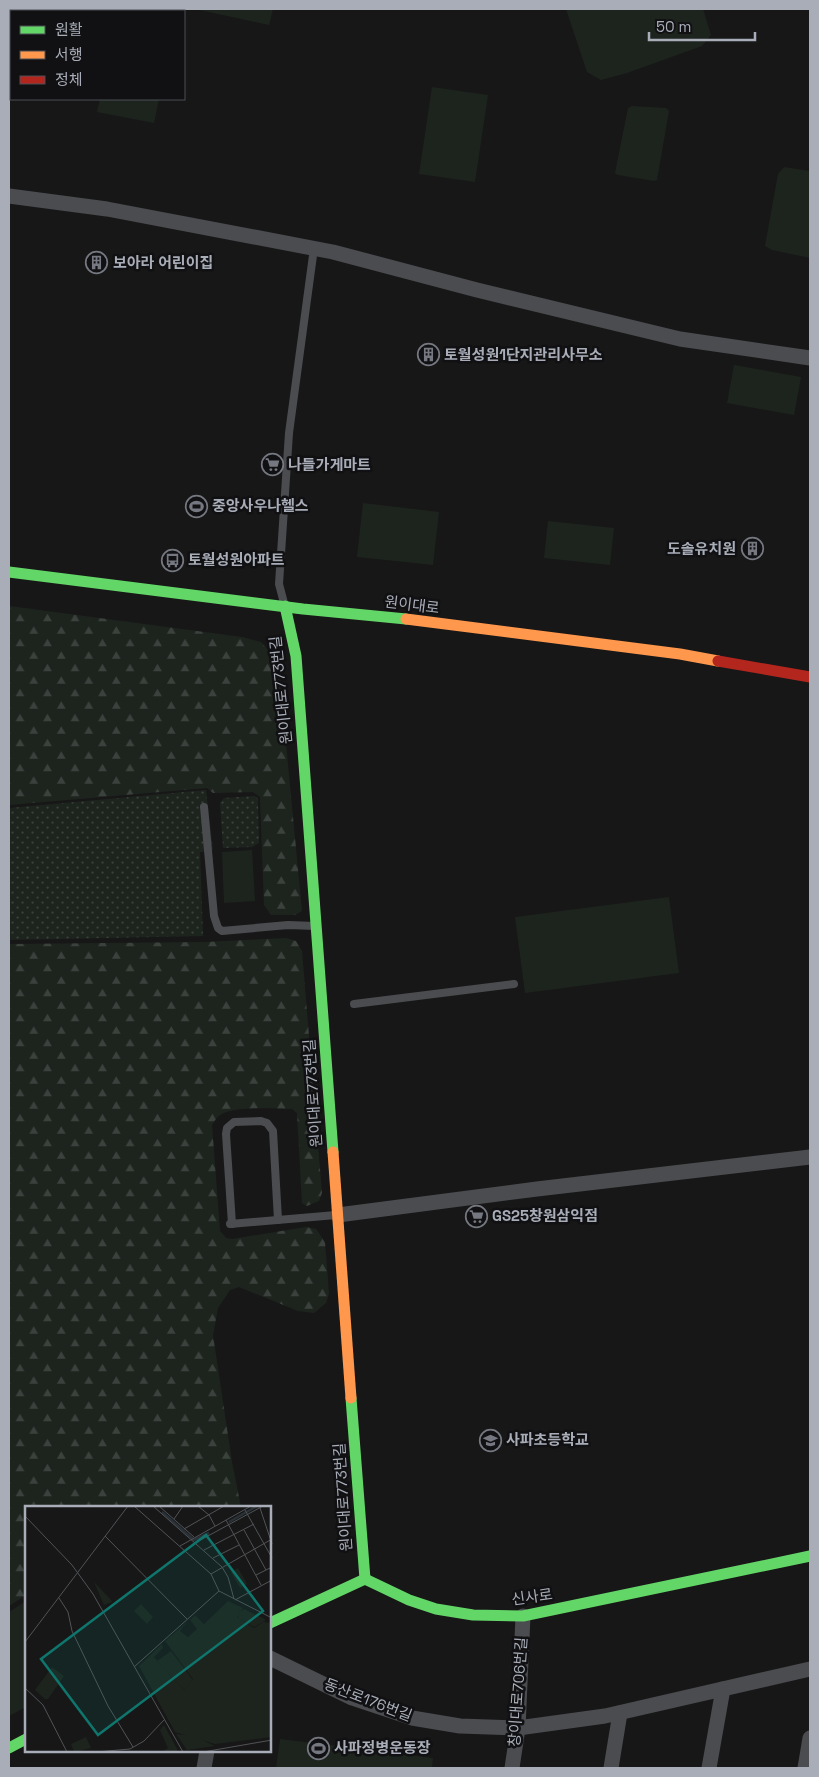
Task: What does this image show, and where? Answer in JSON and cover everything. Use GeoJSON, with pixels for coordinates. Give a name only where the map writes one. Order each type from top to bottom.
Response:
{"type":"FeatureCollection","features":[{"type":"Feature","properties":{"kind":"main road","name":"원이대로"},"geometry":{"type":"LineString","coordinates":[[9,572],[680,654],[810,677]]}},
{"type":"Feature","properties":{"kind":"main road","name":"원이대로773번길"},"geometry":{"type":"LineString","coordinates":[[285,606],[296,653],[365,1578]]}},
{"type":"Feature","properties":{"kind":"main road","name":"신사로"},"geometry":{"type":"LineString","coordinates":[[365,1578],[423,1605],[456,1613],[523,1616],[810,1556]]}},
{"type":"Feature","properties":{"kind":"main road"},"geometry":{"type":"LineString","coordinates":[[271,1623],[365,1578]]}},
{"type":"Feature","properties":{"kind":"main road"},"geometry":{"type":"LineString","coordinates":[[9,1748],[25,1740]]}},
{"type":"Feature","properties":{"kind":"street"},"geometry":{"type":"LineString","coordinates":[[9,196],[107,210],[314,248],[680,340],[810,358]]}},
{"type":"Feature","properties":{"kind":"street"},"geometry":{"type":"LineString","coordinates":[[338,1215],[537,1189],[810,1157]]}},
{"type":"Feature","properties":{"kind":"street","name":"창이대로706번길"},"geometry":{"type":"LineString","coordinates":[[512,1768],[518,1728],[523,1616]]}},
{"type":"Feature","properties":{"kind":"street","name":"동산로176번길"},"geometry":{"type":"LineString","coordinates":[[271,1658],[352,1698],[412,1718],[460,1726],[518,1728],[620,1713],[810,1670]]}},
{"type":"Feature","properties":{"kind":"street"},"geometry":{"type":"LineString","coordinates":[[709,1768],[723,1689]]}},
{"type":"Feature","properties":{"kind":"street"},"geometry":{"type":"LineString","coordinates":[[611,1768],[620,1713]]}},
{"type":"Feature","properties":{"kind":"street"},"geometry":{"type":"LineString","coordinates":[[806,1768],[810,1738]]}},
{"type":"Feature","properties":{"kind":"street"},"geometry":{"type":"LineString","coordinates":[[204,1768],[207,1752]]}},
{"type":"Feature","properties":{"kind":"lane"},"geometry":{"type":"LineString","coordinates":[[285,606],[279,584],[289,433],[314,248]]}},
{"type":"Feature","properties":{"kind":"lane"},"geometry":{"type":"LineString","coordinates":[[204,807],[214,916],[218,928],[222,931],[288,925],[316,926]]}},
{"type":"Feature","properties":{"kind":"lane"},"geometry":{"type":"LineString","coordinates":[[354,1004],[514,984]]}},
{"type":"Feature","properties":{"kind":"lane"},"geometry":{"type":"LineString","coordinates":[[278,1220],[272,1131],[267,1123],[260,1121],[234,1122],[227,1128],[226,1134],[231,1224],[338,1215]]}},
{"type":"Feature","properties":{"kind":"green space"},"geometry":{"type":"Polygon","coordinates":[[[195,9],[273,9],[269,25],[195,9]]]}},
{"type":"Feature","properties":{"kind":"green space"},"geometry":{"type":"Polygon","coordinates":[[[566,9],[703,9],[711,35],[702,46],[627,73],[601,80],[587,72],[566,9]]]}},
{"type":"Feature","properties":{"kind":"green space"},"geometry":{"type":"Polygon","coordinates":[[[432,87],[488,95],[475,182],[419,174],[432,87]]]}},
{"type":"Feature","properties":{"kind":"green space"},"geometry":{"type":"Polygon","coordinates":[[[100,100],[159,100],[154,123],[97,112],[100,100]]]}},
{"type":"Feature","properties":{"kind":"green space"},"geometry":{"type":"Polygon","coordinates":[[[632,106],[666,108],[669,111],[657,180],[654,181],[615,173],[628,108],[632,106]]]}},
{"type":"Feature","properties":{"kind":"green space"},"geometry":{"type":"Polygon","coordinates":[[[784,167],[810,171],[810,258],[772,250],[765,246],[778,174],[784,167]]]}},
{"type":"Feature","properties":{"kind":"green space"},"geometry":{"type":"Polygon","coordinates":[[[734,365],[801,377],[794,415],[727,403],[734,365]]]}},
{"type":"Feature","properties":{"kind":"green space"},"geometry":{"type":"Polygon","coordinates":[[[363,503],[439,512],[433,565],[357,557],[363,503]]]}},
{"type":"Feature","properties":{"kind":"green space"},"geometry":{"type":"Polygon","coordinates":[[[548,521],[614,528],[610,565],[544,558],[548,521]]]}},
{"type":"Feature","properties":{"kind":"green space"},"geometry":{"type":"Polygon","coordinates":[[[9,606],[242,637],[261,642],[274,657],[281,691],[302,911],[295,915],[271,915],[264,905],[260,797],[253,792],[213,793],[207,788],[9,805],[9,606]]]}},
{"type":"Feature","properties":{"kind":"green space"},"geometry":{"type":"Polygon","coordinates":[[[206,790],[213,850],[200,852],[203,936],[9,940],[9,808],[206,790]]]}},
{"type":"Feature","properties":{"kind":"green space"},"geometry":{"type":"Polygon","coordinates":[[[255,796],[258,799],[259,843],[252,847],[223,848],[220,803],[224,798],[255,796]]]}},
{"type":"Feature","properties":{"kind":"green space"},"geometry":{"type":"Polygon","coordinates":[[[252,850],[255,901],[224,903],[222,852],[252,850]]]}},
{"type":"Feature","properties":{"kind":"green space"},"geometry":{"type":"Polygon","coordinates":[[[669,897],[679,973],[525,993],[515,917],[669,897]]]}},
{"type":"Feature","properties":{"kind":"green space"},"geometry":{"type":"Polygon","coordinates":[[[286,938],[296,941],[302,951],[322,1193],[319,1201],[307,1206],[302,1203],[297,1113],[292,1109],[233,1110],[218,1117],[212,1125],[220,1231],[226,1238],[232,1239],[306,1227],[316,1229],[325,1242],[329,1293],[326,1303],[314,1313],[298,1311],[239,1287],[230,1290],[218,1308],[213,1335],[232,1462],[241,1506],[25,1506],[25,1596],[9,1606],[9,944],[205,942],[286,938]]]}},
{"type":"Feature","properties":{"kind":"green space"},"geometry":{"type":"Polygon","coordinates":[[[25,1602],[25,1708],[9,1716],[9,1612],[25,1602]]]}},
{"type":"Feature","properties":{"kind":"green space","name":"사파정병운동장"},"geometry":{"type":"Polygon","coordinates":[[[280,1739],[433,1758],[432,1768],[276,1768],[280,1739]]]}},
{"type":"Feature","properties":{"kind":"traffic: fast"},"geometry":{"type":"LineString","coordinates":[[9,572],[303,609],[406,619]]}},
{"type":"Feature","properties":{"kind":"traffic: fast"},"geometry":{"type":"LineString","coordinates":[[285,606],[296,656],[333,1152]]}},
{"type":"Feature","properties":{"kind":"traffic: fast"},"geometry":{"type":"LineString","coordinates":[[351,1398],[365,1579]]}},
{"type":"Feature","properties":{"kind":"traffic: fast"},"geometry":{"type":"LineString","coordinates":[[271,1623],[365,1579],[409,1600],[436,1609],[473,1615],[523,1616],[810,1556]]}},
{"type":"Feature","properties":{"kind":"traffic: fast"},"geometry":{"type":"LineString","coordinates":[[9,1748],[25,1740]]}},
{"type":"Feature","properties":{"kind":"traffic: slow"},"geometry":{"type":"LineString","coordinates":[[406,619],[680,654],[718,661]]}},
{"type":"Feature","properties":{"kind":"traffic: slow"},"geometry":{"type":"LineString","coordinates":[[333,1152],[351,1398]]}},
{"type":"Feature","properties":{"kind":"traffic: jam"},"geometry":{"type":"LineString","coordinates":[[718,661],[810,677]]}},
{"type":"Feature","properties":{"kind":"place","name":"보아라 어린이집"},"geometry":{"type":"Point","coordinates":[97,263]}},
{"type":"Feature","properties":{"kind":"place","name":"토월성원1단지관리사무소"},"geometry":{"type":"Point","coordinates":[428,355]}},
{"type":"Feature","properties":{"kind":"place","name":"나들가게마트"},"geometry":{"type":"Point","coordinates":[272,465]}},
{"type":"Feature","properties":{"kind":"place","name":"중앙사우나헬스"},"geometry":{"type":"Point","coordinates":[196,506]}},
{"type":"Feature","properties":{"kind":"place","name":"도솔유치원"},"geometry":{"type":"Point","coordinates":[752,549]}},
{"type":"Feature","properties":{"kind":"place","name":"토월성원아파트"},"geometry":{"type":"Point","coordinates":[172,560]}},
{"type":"Feature","properties":{"kind":"place","name":"GS25창원삼익점"},"geometry":{"type":"Point","coordinates":[476,1216]}},
{"type":"Feature","properties":{"kind":"place","name":"사파초등학교"},"geometry":{"type":"Point","coordinates":[490,1440]}},
{"type":"Feature","properties":{"kind":"place","name":"사파정병운동장"},"geometry":{"type":"Point","coordinates":[318,1748]}}]}
